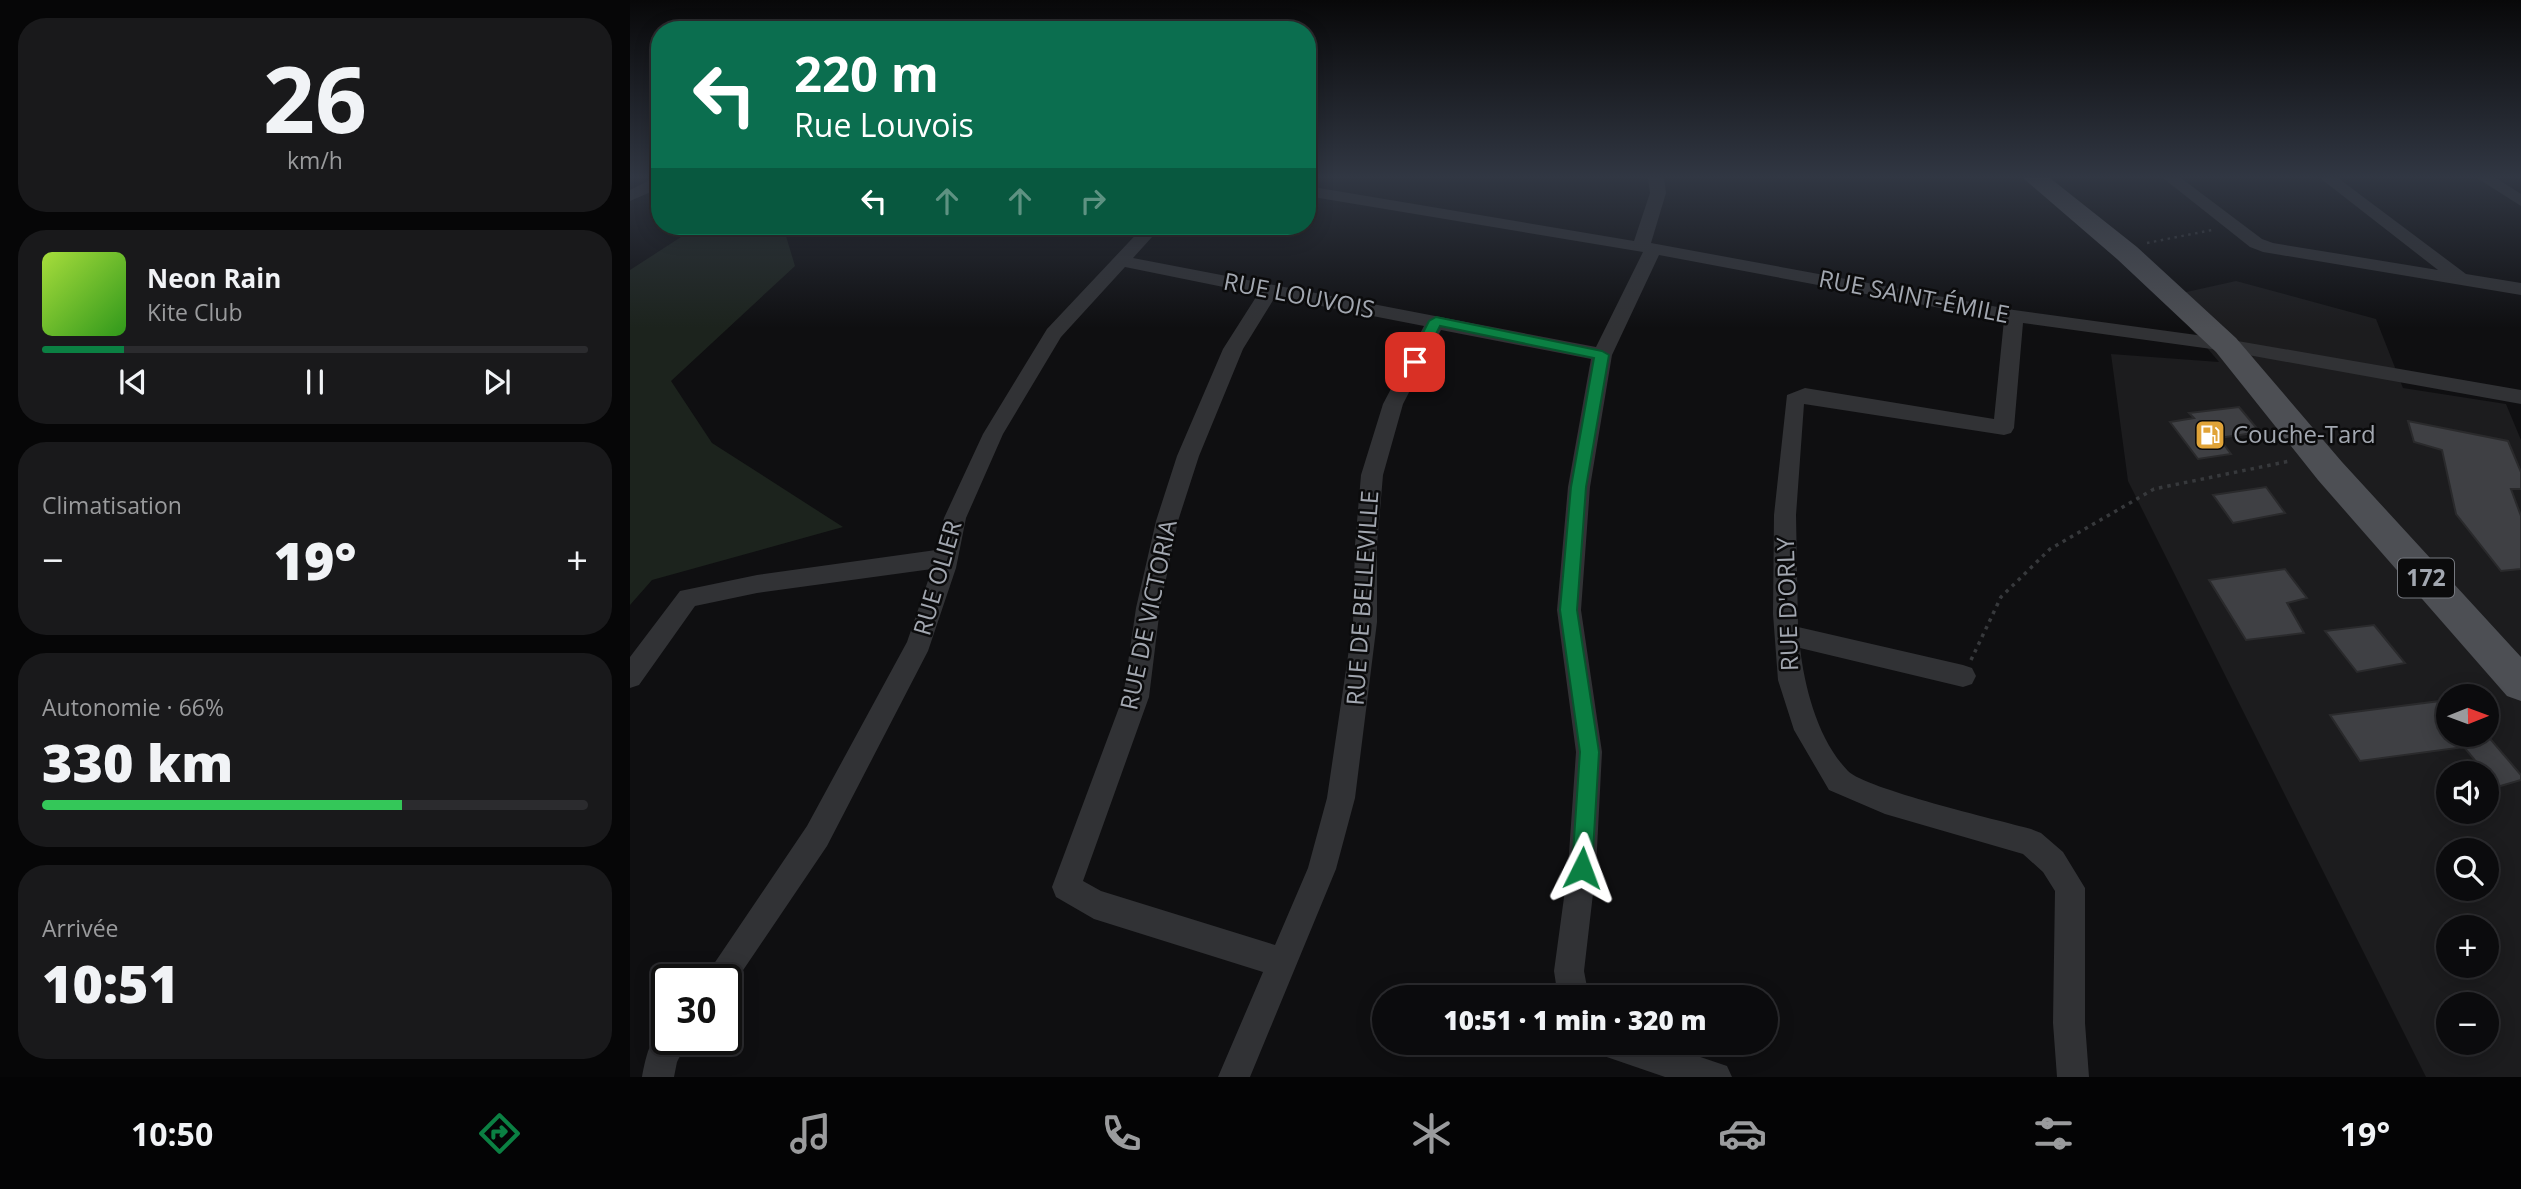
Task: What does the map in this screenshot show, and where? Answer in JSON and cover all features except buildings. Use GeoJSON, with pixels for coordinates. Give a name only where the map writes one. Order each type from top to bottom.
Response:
{"type":"FeatureCollection","features":[{"type":"Feature","properties":{"kind":"main road","name":"172"},"geometry":{"type":"LineString","coordinates":[[2097,228],[2226,345],[2316,455],[2521,684]]}},
{"type":"Feature","properties":{"kind":"street","name":"RUE SAINT-ÉMILE"},"geometry":{"type":"LineString","coordinates":[[1529,228],[2014,316],[2226,345],[2521,397]]}},
{"type":"Feature","properties":{"kind":"street"},"geometry":{"type":"LineString","coordinates":[[1572,985],[1569,971],[1582,868],[1589,752],[1569,610],[1579,487],[1602,355],[1647,248],[1651,228]]}},
{"type":"Feature","properties":{"kind":"street"},"geometry":{"type":"LineString","coordinates":[[2236,228],[2269,248],[2521,289]]}},
{"type":"Feature","properties":{"kind":"street"},"geometry":{"type":"LineString","coordinates":[[2395,228],[2462,279]]}},
{"type":"Feature","properties":{"kind":"street","name":"RUE OLIER"},"geometry":{"type":"LineString","coordinates":[[729,964],[817,836],[852,775],[923,636],[965,491],[993,434],[1054,334],[1145,235]]}},
{"type":"Feature","properties":{"kind":"street","name":"RUE LOUVOIS"},"geometry":{"type":"LineString","coordinates":[[1120,261],[1602,355]]}},
{"type":"Feature","properties":{"kind":"street","name":"RUE DE VICTORIA"},"geometry":{"type":"LineString","coordinates":[[1269,291],[1233,349],[1188,456],[1167,521],[1151,596],[1136,697],[1066,887],[1094,905],[1283,963]]}},
{"type":"Feature","properties":{"kind":"street","name":"RUE D'ORLY"},"geometry":{"type":"LineString","coordinates":[[2014,316],[2004,428],[1805,395],[1794,400],[1785,515],[1786,634],[1791,680],[1807,730],[1839,781],[1885,801],[2031,843],[2053,862],[2070,888],[2069,1023],[2073,1077]]}},
{"type":"Feature","properties":{"kind":"street","name":"RUE DE BELLEVILLE"},"geometry":{"type":"LineString","coordinates":[[1234,1077],[1322,869],[1341,798],[1365,622],[1366,545],[1372,475],[1394,404],[1436,321]]}},
{"type":"Feature","properties":{"kind":"street"},"geometry":{"type":"LineString","coordinates":[[630,677],[688,598],[757,584],[946,558]]}},
{"type":"Feature","properties":{"kind":"street"},"geometry":{"type":"LineString","coordinates":[[1786,634],[1964,676]]}},
{"type":"Feature","properties":{"kind":"street"},"geometry":{"type":"LineString","coordinates":[[658,1077],[663,1055]]}},
{"type":"Feature","properties":{"kind":"street"},"geometry":{"type":"LineString","coordinates":[[1647,1055],[1716,1077]]}},
{"type":"Feature","properties":{"kind":"path"},"geometry":{"type":"LineString","coordinates":[[2121,248],[2221,228]]}},
{"type":"Feature","properties":{"kind":"path"},"geometry":{"type":"LineString","coordinates":[[1964,676],[2001,597],[2050,549],[2154,489],[2316,455]]}},
{"type":"Feature","properties":{"kind":"shaded area"},"geometry":{"type":"Polygon","coordinates":[[[684,235],[786,235],[795,266],[671,381],[712,443],[843,527],[652,580],[630,605],[630,270],[684,235]]]}},
{"type":"Feature","properties":{"kind":"shaded area"},"geometry":{"type":"Polygon","coordinates":[[[2236,281],[2376,319],[2403,388],[2506,404],[2521,440],[2521,1077],[2426,1077],[2128,481],[2111,354],[2219,362],[2164,297],[2236,281]]]}},
{"type":"Feature","properties":{"kind":"place","name":"Couche-Tard"},"geometry":{"type":"Point","coordinates":[2210,435]}},
{"type":"Feature","properties":{"kind":"route"},"geometry":{"type":"LineString","coordinates":[[1415,362],[1436,321],[1602,355],[1579,487],[1569,610],[1589,752],[1582,868]]}}]}
